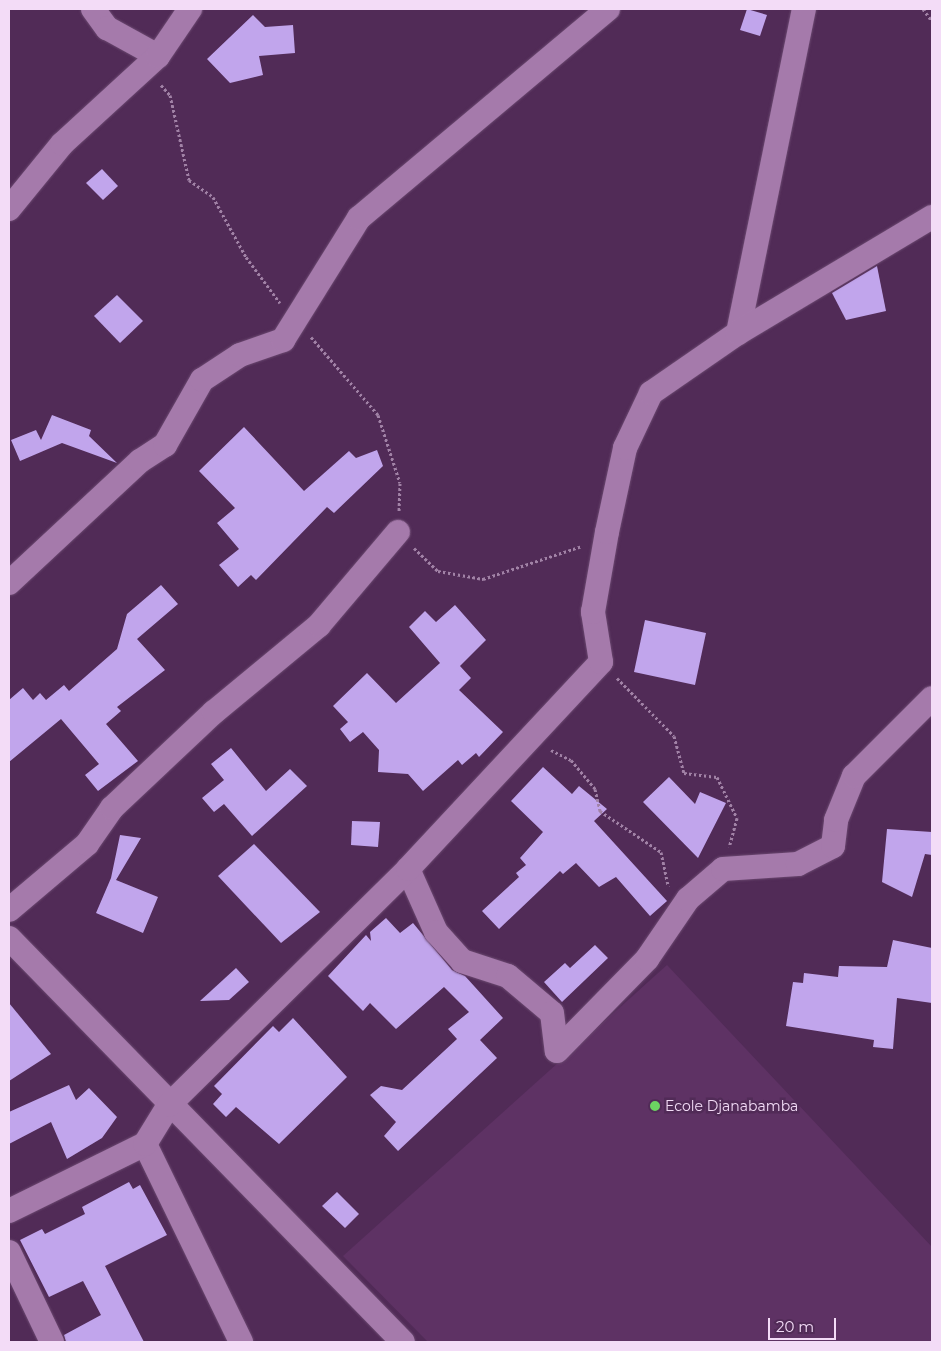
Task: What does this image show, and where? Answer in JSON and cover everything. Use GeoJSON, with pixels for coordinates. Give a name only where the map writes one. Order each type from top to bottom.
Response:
{"type":"FeatureCollection","features":[{"type":"Feature","properties":{"kind":"street"},"geometry":{"type":"LineString","coordinates":[[93,9],[107,28],[152,61]]}},
{"type":"Feature","properties":{"kind":"street"},"geometry":{"type":"LineString","coordinates":[[9,208],[62,144],[152,61],[190,9]]}},
{"type":"Feature","properties":{"kind":"street"},"geometry":{"type":"LineString","coordinates":[[9,583],[140,461],[165,445],[202,380],[240,355],[283,340],[359,218],[608,9]]}},
{"type":"Feature","properties":{"kind":"street"},"geometry":{"type":"LineString","coordinates":[[738,333],[804,9]]}},
{"type":"Feature","properties":{"kind":"street"},"geometry":{"type":"LineString","coordinates":[[9,1211],[145,1144],[169,1104],[408,869],[531,734],[601,662],[593,612],[606,538],[624,448],[651,393],[738,333],[932,217]]}},
{"type":"Feature","properties":{"kind":"street"},"geometry":{"type":"LineString","coordinates":[[9,910],[87,844],[112,808],[214,712],[319,625],[398,532]]}},
{"type":"Feature","properties":{"kind":"street"},"geometry":{"type":"LineString","coordinates":[[408,869],[436,932],[462,961],[508,976],[552,1013],[557,1051],[647,959],[688,898],[723,869],[798,864],[833,846],[836,820],[854,776],[932,698]]}},
{"type":"Feature","properties":{"kind":"street"},"geometry":{"type":"LineString","coordinates":[[9,938],[403,1342]]}},
{"type":"Feature","properties":{"kind":"street"},"geometry":{"type":"LineString","coordinates":[[145,1144],[242,1342]]}},
{"type":"Feature","properties":{"kind":"street"},"geometry":{"type":"LineString","coordinates":[[9,1252],[52,1342]]}},
{"type":"Feature","properties":{"kind":"path"},"geometry":{"type":"LineString","coordinates":[[922,9],[932,21]]}},
{"type":"Feature","properties":{"kind":"path"},"geometry":{"type":"LineString","coordinates":[[152,61],[170,95],[189,180],[213,197],[246,257],[296,320],[378,416],[400,483],[398,532],[438,571],[483,579],[606,538]]}},
{"type":"Feature","properties":{"kind":"path"},"geometry":{"type":"LineString","coordinates":[[601,662],[674,736],[684,773],[717,777],[737,818],[723,869]]}},
{"type":"Feature","properties":{"kind":"path"},"geometry":{"type":"LineString","coordinates":[[531,734],[571,760],[595,789],[600,811],[662,852],[674,919]]}},
{"type":"Feature","properties":{"kind":"shaded area","name":"Ecole Djanabamba"},"geometry":{"type":"Polygon","coordinates":[[[667,965],[932,1247],[932,1342],[428,1342],[343,1256],[667,965]]]}},
{"type":"Feature","properties":{"kind":"building"},"geometry":{"type":"Polygon","coordinates":[[[747,9],[767,15],[760,36],[740,30],[747,9]]]}},
{"type":"Feature","properties":{"kind":"building"},"geometry":{"type":"Polygon","coordinates":[[[253,15],[265,27],[293,25],[295,53],[259,56],[263,75],[230,83],[207,59],[253,15]]]}},
{"type":"Feature","properties":{"kind":"building"},"geometry":{"type":"Polygon","coordinates":[[[102,169],[118,186],[103,200],[86,183],[102,169]]]}},
{"type":"Feature","properties":{"kind":"building"},"geometry":{"type":"Polygon","coordinates":[[[877,266],[886,311],[846,320],[832,293],[877,266]]]}},
{"type":"Feature","properties":{"kind":"building"},"geometry":{"type":"Polygon","coordinates":[[[117,295],[143,321],[120,343],[94,316],[117,295]]]}},
{"type":"Feature","properties":{"kind":"building"},"geometry":{"type":"Polygon","coordinates":[[[52,415],[91,430],[89,436],[117,463],[62,443],[20,461],[11,440],[36,430],[41,440],[52,415]]]}},
{"type":"Feature","properties":{"kind":"building"},"geometry":{"type":"Polygon","coordinates":[[[244,427],[304,491],[349,451],[356,458],[377,450],[383,466],[334,513],[327,507],[256,580],[251,575],[238,587],[219,565],[239,549],[217,523],[235,508],[199,471],[244,427]]]}},
{"type":"Feature","properties":{"kind":"building"},"geometry":{"type":"Polygon","coordinates":[[[161,585],[178,604],[137,639],[165,670],[117,707],[121,711],[106,724],[138,761],[98,791],[85,775],[99,764],[61,719],[9,762],[9,700],[23,688],[33,700],[40,693],[46,700],[64,685],[69,691],[117,649],[127,614],[161,585]]]}},
{"type":"Feature","properties":{"kind":"building"},"geometry":{"type":"Polygon","coordinates":[[[455,605],[486,640],[460,666],[471,678],[459,690],[503,732],[479,757],[476,753],[462,765],[458,760],[423,791],[408,774],[378,772],[379,750],[363,732],[350,742],[340,729],[348,722],[333,706],[367,673],[396,703],[440,663],[409,627],[425,611],[436,622],[455,605]]]}},
{"type":"Feature","properties":{"kind":"building"},"geometry":{"type":"Polygon","coordinates":[[[645,620],[706,633],[695,685],[634,672],[645,620]]]}},
{"type":"Feature","properties":{"kind":"building"},"geometry":{"type":"Polygon","coordinates":[[[231,748],[266,791],[290,769],[307,786],[252,836],[224,804],[214,812],[202,798],[224,780],[211,764],[231,748]]]}},
{"type":"Feature","properties":{"kind":"building"},"geometry":{"type":"Polygon","coordinates":[[[543,767],[572,794],[579,786],[607,809],[594,821],[667,901],[650,916],[616,877],[599,887],[576,863],[563,874],[560,871],[499,929],[482,911],[519,877],[516,873],[526,865],[520,858],[543,832],[511,801],[543,767]]]}},
{"type":"Feature","properties":{"kind":"building"},"geometry":{"type":"Polygon","coordinates":[[[669,777],[695,804],[700,792],[726,803],[698,858],[643,802],[669,777]]]}},
{"type":"Feature","properties":{"kind":"building"},"geometry":{"type":"Polygon","coordinates":[[[352,821],[380,822],[378,847],[351,845],[352,821]]]}},
{"type":"Feature","properties":{"kind":"building"},"geometry":{"type":"Polygon","coordinates":[[[887,829],[932,832],[932,855],[925,854],[912,897],[882,882],[887,829]]]}},
{"type":"Feature","properties":{"kind":"building"},"geometry":{"type":"Polygon","coordinates":[[[120,835],[141,838],[116,880],[158,897],[143,933],[96,913],[111,878],[120,835]]]}},
{"type":"Feature","properties":{"kind":"building"},"geometry":{"type":"Polygon","coordinates":[[[254,844],[320,912],[281,943],[218,876],[254,844]]]}},
{"type":"Feature","properties":{"kind":"building"},"geometry":{"type":"Polygon","coordinates":[[[386,918],[400,933],[413,923],[452,970],[465,976],[503,1018],[480,1040],[497,1058],[398,1151],[384,1136],[396,1122],[370,1095],[381,1086],[402,1090],[457,1039],[448,1029],[469,1012],[444,987],[396,1029],[370,1003],[363,1011],[328,976],[366,935],[371,941],[370,932],[386,918]]]}},
{"type":"Feature","properties":{"kind":"building"},"geometry":{"type":"Polygon","coordinates":[[[893,940],[932,948],[932,1003],[897,998],[893,1049],[873,1047],[874,1040],[786,1026],[793,982],[803,983],[804,973],[838,977],[839,966],[887,967],[893,940]]]}},
{"type":"Feature","properties":{"kind":"building"},"geometry":{"type":"Polygon","coordinates":[[[595,945],[608,958],[562,1002],[544,982],[565,963],[570,968],[595,945]]]}},
{"type":"Feature","properties":{"kind":"building"},"geometry":{"type":"Polygon","coordinates":[[[236,968],[249,982],[229,1000],[200,1001],[236,968]]]}},
{"type":"Feature","properties":{"kind":"building"},"geometry":{"type":"Polygon","coordinates":[[[9,1003],[51,1054],[9,1081],[9,1003]]]}},
{"type":"Feature","properties":{"kind":"building"},"geometry":{"type":"Polygon","coordinates":[[[293,1018],[347,1077],[279,1144],[236,1107],[226,1117],[213,1104],[222,1094],[214,1086],[273,1026],[279,1032],[293,1018]]]}},
{"type":"Feature","properties":{"kind":"building"},"geometry":{"type":"Polygon","coordinates":[[[69,1085],[76,1100],[89,1088],[117,1117],[102,1138],[67,1159],[51,1122],[9,1144],[9,1112],[69,1085]]]}},
{"type":"Feature","properties":{"kind":"building"},"geometry":{"type":"Polygon","coordinates":[[[129,1182],[133,1189],[140,1185],[167,1235],[105,1266],[144,1342],[66,1342],[64,1335],[101,1315],[83,1281],[49,1297],[20,1240],[42,1229],[45,1234],[85,1214],[82,1207],[129,1182]]]}},
{"type":"Feature","properties":{"kind":"building"},"geometry":{"type":"Polygon","coordinates":[[[337,1192],[359,1214],[345,1228],[322,1206],[337,1192]]]}},
{"type":"Feature","properties":{"kind":"place","name":"Ecole Djanabamba"},"geometry":{"type":"Point","coordinates":[655,1106]}}]}
